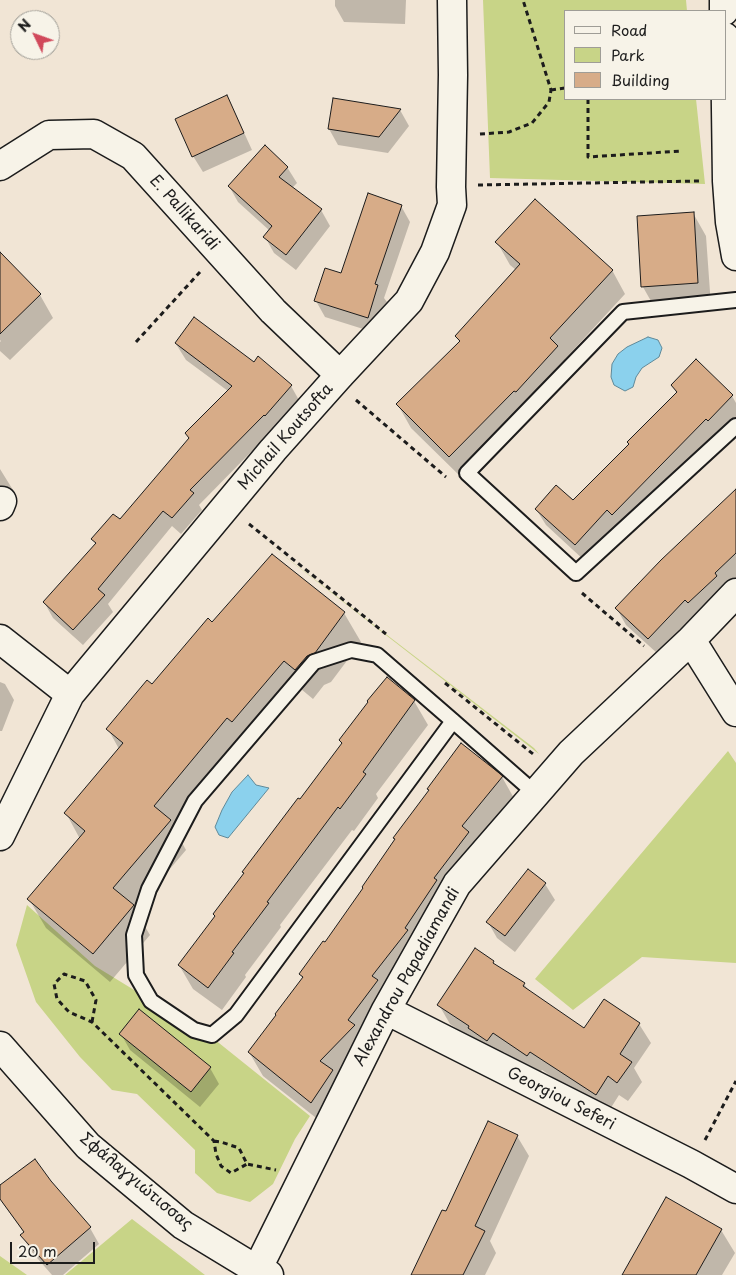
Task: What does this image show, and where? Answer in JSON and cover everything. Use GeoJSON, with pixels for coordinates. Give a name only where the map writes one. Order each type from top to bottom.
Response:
{"type":"FeatureCollection","features":[{"type":"Feature","properties":{"kind":"street","name":"Michail Koutsofta"},"geometry":{"type":"LineString","coordinates":[[0,836],[70,694],[274,450],[409,301],[435,252],[452,205],[452,0]]}},
{"type":"Feature","properties":{"kind":"street"},"geometry":{"type":"LineString","coordinates":[[726,100],[727,181],[730,222],[736,256]]}},
{"type":"Feature","properties":{"kind":"street","name":"E. Pallikaridi"},"geometry":{"type":"LineString","coordinates":[[0,166],[49,135],[94,134],[132,156],[273,311],[340,376]]}},
{"type":"Feature","properties":{"kind":"street","name":"Alexandrou Papadiamandi"},"geometry":{"type":"LineString","coordinates":[[263,1272],[386,1010],[457,884],[571,753],[690,640],[736,593]]}},
{"type":"Feature","properties":{"kind":"street"},"geometry":{"type":"LineString","coordinates":[[0,638],[70,694]]}},
{"type":"Feature","properties":{"kind":"street"},"geometry":{"type":"LineString","coordinates":[[690,640],[736,712]]}},
{"type":"Feature","properties":{"kind":"street","name":"Georgiou Seferi"},"geometry":{"type":"LineString","coordinates":[[386,1010],[692,1164],[736,1189]]}},
{"type":"Feature","properties":{"kind":"street","name":"Σφάλαγγιώτισσας"},"geometry":{"type":"LineString","coordinates":[[0,1046],[88,1146],[183,1225],[263,1272]]}},
{"type":"Feature","properties":{"kind":"lane"},"geometry":{"type":"LineString","coordinates":[[736,300],[623,312],[466,473],[576,573],[736,426]]}},
{"type":"Feature","properties":{"kind":"lane"},"geometry":{"type":"LineString","coordinates":[[453,721],[236,1015],[212,1035],[194,1030],[151,1001],[136,975],[134,935],[149,890],[195,801],[314,662],[351,650],[377,655],[453,721],[536,794]]}},
{"type":"Feature","properties":{"kind":"path"},"geometry":{"type":"LineString","coordinates":[[480,134],[509,132],[532,123],[549,102],[551,90],[523,0]]}},
{"type":"Feature","properties":{"kind":"path"},"geometry":{"type":"LineString","coordinates":[[551,90],[564,88]]}},
{"type":"Feature","properties":{"kind":"path"},"geometry":{"type":"LineString","coordinates":[[588,100],[588,157],[681,152]]}},
{"type":"Feature","properties":{"kind":"path"},"geometry":{"type":"LineString","coordinates":[[451,187],[727,181]]}},
{"type":"Feature","properties":{"kind":"path"},"geometry":{"type":"LineString","coordinates":[[136,342],[218,251]]}},
{"type":"Feature","properties":{"kind":"path"},"geometry":{"type":"LineString","coordinates":[[92,1022],[96,1000],[85,981],[64,974],[54,984],[57,999],[69,1012],[92,1022],[214,1141],[239,1148],[247,1164]]}},
{"type":"Feature","properties":{"kind":"path"},"geometry":{"type":"LineString","coordinates":[[692,1164],[736,1081]]}},
{"type":"Feature","properties":{"kind":"path"},"geometry":{"type":"LineString","coordinates":[[214,1141],[216,1154],[221,1166],[231,1174],[247,1164],[280,1171]]}},
{"type":"Feature","properties":{"kind":"green space"},"geometry":{"type":"Polygon","coordinates":[[[483,0],[686,0],[687,10],[564,10],[564,100],[696,100],[705,184],[490,178],[483,0]]]}},
{"type":"Feature","properties":{"kind":"green space"},"geometry":{"type":"Polygon","coordinates":[[[257,535],[534,748],[539,754],[257,535]]]}},
{"type":"Feature","properties":{"kind":"green space"},"geometry":{"type":"Polygon","coordinates":[[[728,751],[736,763],[736,963],[642,957],[573,1010],[535,979],[728,751]]]}},
{"type":"Feature","properties":{"kind":"green space"},"geometry":{"type":"Polygon","coordinates":[[[27,905],[95,966],[214,1039],[310,1116],[295,1139],[273,1184],[250,1202],[217,1193],[195,1173],[195,1150],[137,1094],[112,1090],[80,1057],[36,1002],[16,945],[27,905]]]}},
{"type":"Feature","properties":{"kind":"green space"},"geometry":{"type":"Polygon","coordinates":[[[132,1219],[205,1275],[65,1275],[132,1219]]]}},
{"type":"Feature","properties":{"kind":"green space"},"geometry":{"type":"Polygon","coordinates":[[[0,1256],[27,1275],[0,1275],[0,1256]]]}},
{"type":"Feature","properties":{"kind":"water"},"geometry":{"type":"Polygon","coordinates":[[[648,337],[658,340],[662,348],[659,357],[642,368],[636,377],[633,387],[625,391],[614,385],[611,377],[612,364],[618,354],[627,347],[648,337]]]}},
{"type":"Feature","properties":{"kind":"water"},"geometry":{"type":"Polygon","coordinates":[[[248,775],[256,785],[269,788],[228,838],[219,835],[215,827],[222,810],[232,792],[248,775]]]}},
{"type":"Feature","properties":{"kind":"building"},"geometry":{"type":"Polygon","coordinates":[[[227,95],[244,133],[192,157],[175,119],[227,95]]]}},
{"type":"Feature","properties":{"kind":"building"},"geometry":{"type":"Polygon","coordinates":[[[333,98],[401,109],[379,137],[328,129],[333,98]]]}},
{"type":"Feature","properties":{"kind":"building"},"geometry":{"type":"Polygon","coordinates":[[[265,145],[288,167],[279,177],[322,209],[286,255],[263,237],[272,226],[228,186],[265,145]]]}},
{"type":"Feature","properties":{"kind":"building"},"geometry":{"type":"Polygon","coordinates":[[[368,193],[402,205],[375,284],[378,285],[368,318],[314,301],[325,268],[341,273],[368,193]]]}},
{"type":"Feature","properties":{"kind":"building"},"geometry":{"type":"Polygon","coordinates":[[[535,199],[613,270],[550,338],[558,346],[516,392],[514,391],[449,457],[396,404],[460,341],[455,336],[520,264],[495,242],[535,199]]]}},
{"type":"Feature","properties":{"kind":"building"},"geometry":{"type":"Polygon","coordinates":[[[694,212],[698,283],[641,287],[637,216],[694,212]]]}},
{"type":"Feature","properties":{"kind":"building"},"geometry":{"type":"Polygon","coordinates":[[[0,252],[41,294],[0,334],[0,252]]]}},
{"type":"Feature","properties":{"kind":"building"},"geometry":{"type":"Polygon","coordinates":[[[194,317],[254,362],[258,356],[292,385],[265,416],[190,490],[194,493],[172,518],[163,511],[98,589],[105,595],[73,630],[43,602],[96,543],[91,539],[113,514],[120,519],[189,438],[185,433],[232,386],[175,343],[194,317]]]}},
{"type":"Feature","properties":{"kind":"building"},"geometry":{"type":"Polygon","coordinates":[[[696,359],[733,395],[708,421],[706,419],[612,515],[607,510],[575,545],[535,509],[556,485],[573,500],[677,392],[671,385],[696,359]]]}},
{"type":"Feature","properties":{"kind":"building"},"geometry":{"type":"Polygon","coordinates":[[[736,489],[736,553],[715,573],[717,576],[688,603],[685,600],[648,639],[615,608],[661,560],[736,489]]]}},
{"type":"Feature","properties":{"kind":"building"},"geometry":{"type":"Polygon","coordinates":[[[272,554],[345,612],[315,653],[307,656],[295,670],[284,661],[232,722],[227,718],[154,806],[171,820],[113,888],[134,905],[93,954],[27,899],[85,831],[64,813],[123,743],[106,729],[147,680],[152,684],[208,618],[212,622],[272,554]]]}},
{"type":"Feature","properties":{"kind":"building"},"geometry":{"type":"Polygon","coordinates":[[[387,677],[415,700],[363,772],[366,774],[340,809],[338,807],[267,902],[269,903],[208,988],[178,965],[215,916],[213,914],[244,873],[242,872],[342,743],[339,740],[387,677]]]}},
{"type":"Feature","properties":{"kind":"building"},"geometry":{"type":"Polygon","coordinates":[[[461,743],[503,776],[462,826],[469,832],[434,878],[437,880],[405,928],[408,930],[372,976],[378,980],[348,1020],[355,1025],[320,1061],[333,1070],[311,1103],[248,1052],[303,977],[299,974],[323,941],[325,942],[363,888],[395,839],[393,838],[461,743]]]}},
{"type":"Feature","properties":{"kind":"building"},"geometry":{"type":"Polygon","coordinates":[[[528,869],[546,883],[505,936],[486,922],[528,869]]]}},
{"type":"Feature","properties":{"kind":"building"},"geometry":{"type":"Polygon","coordinates":[[[475,948],[494,961],[493,963],[525,983],[523,986],[584,1028],[604,999],[640,1023],[620,1054],[632,1062],[617,1083],[608,1076],[596,1095],[530,1052],[527,1056],[493,1033],[487,1041],[468,1028],[469,1026],[437,1005],[475,948]]]}},
{"type":"Feature","properties":{"kind":"building"},"geometry":{"type":"Polygon","coordinates":[[[139,1009],[211,1067],[191,1092],[119,1034],[139,1009]]]}},
{"type":"Feature","properties":{"kind":"building"},"geometry":{"type":"Polygon","coordinates":[[[488,1121],[518,1135],[475,1226],[485,1231],[463,1275],[411,1275],[442,1210],[446,1211],[488,1121]]]}},
{"type":"Feature","properties":{"kind":"building"},"geometry":{"type":"Polygon","coordinates":[[[35,1159],[51,1181],[91,1227],[47,1265],[20,1235],[24,1232],[0,1199],[0,1185],[35,1159]]]}},
{"type":"Feature","properties":{"kind":"building"},"geometry":{"type":"Polygon","coordinates":[[[666,1197],[722,1229],[696,1275],[622,1275],[666,1197]]]}}]}
